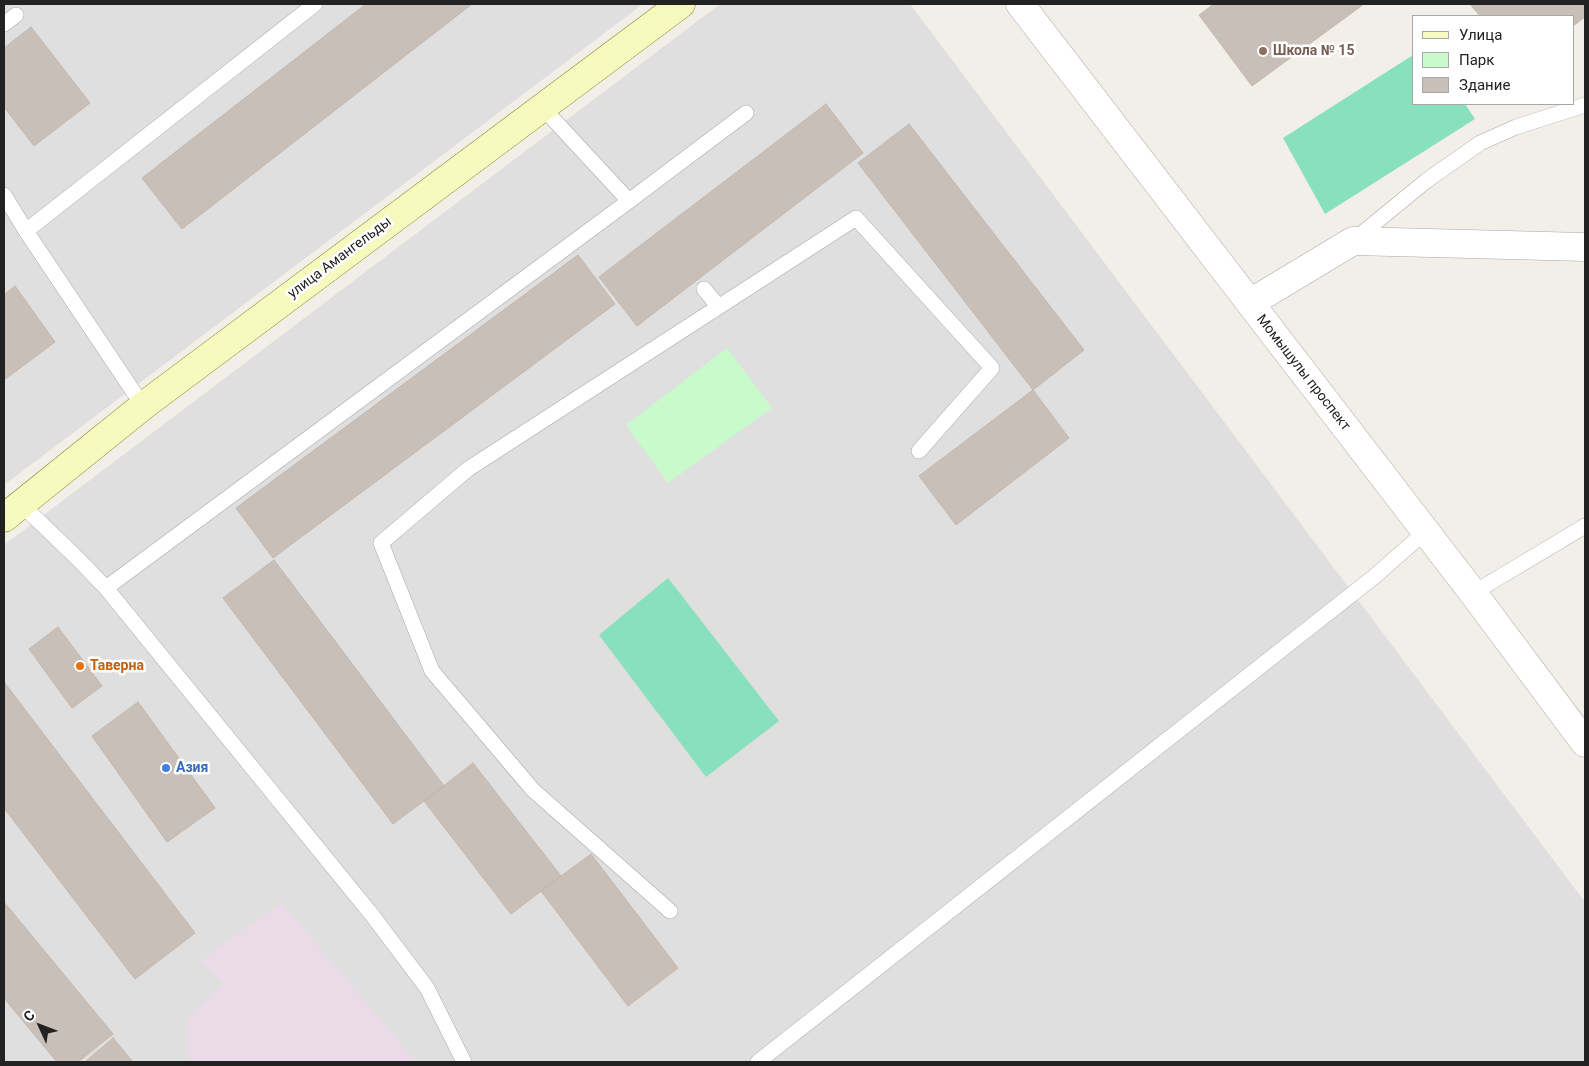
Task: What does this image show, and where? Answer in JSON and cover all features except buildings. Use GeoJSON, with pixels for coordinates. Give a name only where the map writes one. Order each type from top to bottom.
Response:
{"type":"FeatureCollection","features":[{"type":"Feature","properties":{"kind":"street","name":"улица Амангельды"},"geometry":{"type":"LineString","coordinates":[[13,511],[143,406],[681,4]]}},
{"type":"Feature","properties":{"kind":"street","name":"Момышулы проспект"},"geometry":{"type":"LineString","coordinates":[[1020,4],[1585,743]]}},
{"type":"Feature","properties":{"kind":"street"},"geometry":{"type":"LineString","coordinates":[[1250,304],[1353,241],[1585,246]]}},
{"type":"Feature","properties":{"kind":"lane"},"geometry":{"type":"LineString","coordinates":[[26,231],[316,4]]}},
{"type":"Feature","properties":{"kind":"lane"},"geometry":{"type":"LineString","coordinates":[[1353,241],[1426,181],[1480,143],[1516,127],[1585,105]]}},
{"type":"Feature","properties":{"kind":"lane"},"geometry":{"type":"LineString","coordinates":[[542,107],[630,202]]}},
{"type":"Feature","properties":{"kind":"lane"},"geometry":{"type":"LineString","coordinates":[[106,588],[630,202],[746,113]]}},
{"type":"Feature","properties":{"kind":"lane"},"geometry":{"type":"LineString","coordinates":[[4,195],[143,406]]}},
{"type":"Feature","properties":{"kind":"lane"},"geometry":{"type":"LineString","coordinates":[[670,911],[533,790],[432,671],[381,543],[468,469],[856,218],[992,368],[918,451]]}},
{"type":"Feature","properties":{"kind":"lane"},"geometry":{"type":"LineString","coordinates":[[704,289],[718,306]]}},
{"type":"Feature","properties":{"kind":"lane"},"geometry":{"type":"LineString","coordinates":[[13,511],[77,558],[106,588],[383,930],[427,988],[464,1062]]}},
{"type":"Feature","properties":{"kind":"lane"},"geometry":{"type":"LineString","coordinates":[[1472,593],[1585,526]]}},
{"type":"Feature","properties":{"kind":"lane"},"geometry":{"type":"LineString","coordinates":[[758,1062],[1375,576],[1425,532]]}},
{"type":"Feature","properties":{"kind":"shaded area"},"geometry":{"type":"Polygon","coordinates":[[[4,4],[643,4],[4,485],[4,4]]]}},
{"type":"Feature","properties":{"kind":"shaded area"},"geometry":{"type":"Polygon","coordinates":[[[720,4],[910,4],[1585,902],[1585,1062],[4,1062],[4,545],[720,4]]]}},
{"type":"Feature","properties":{"kind":"shaded area"},"geometry":{"type":"Polygon","coordinates":[[[282,903],[416,1062],[190,1062],[186,1020],[224,983],[200,961],[282,903]]]}},
{"type":"Feature","properties":{"kind":"green space"},"geometry":{"type":"Polygon","coordinates":[[[1412,56],[1412,105],[1466,105],[1475,119],[1325,214],[1283,138],[1412,56]]]}},
{"type":"Feature","properties":{"kind":"green space"},"geometry":{"type":"Polygon","coordinates":[[[727,348],[772,408],[668,483],[626,425],[727,348]]]}},
{"type":"Feature","properties":{"kind":"green space"},"geometry":{"type":"Polygon","coordinates":[[[668,578],[779,721],[706,777],[599,635],[668,578]]]}},
{"type":"Feature","properties":{"kind":"place","name":"Школа № 15"},"geometry":{"type":"Point","coordinates":[1263,51]}},
{"type":"Feature","properties":{"kind":"place","name":"Таверна"},"geometry":{"type":"Point","coordinates":[80,666]}},
{"type":"Feature","properties":{"kind":"place","name":"Азия"},"geometry":{"type":"Point","coordinates":[166,768]}}]}
